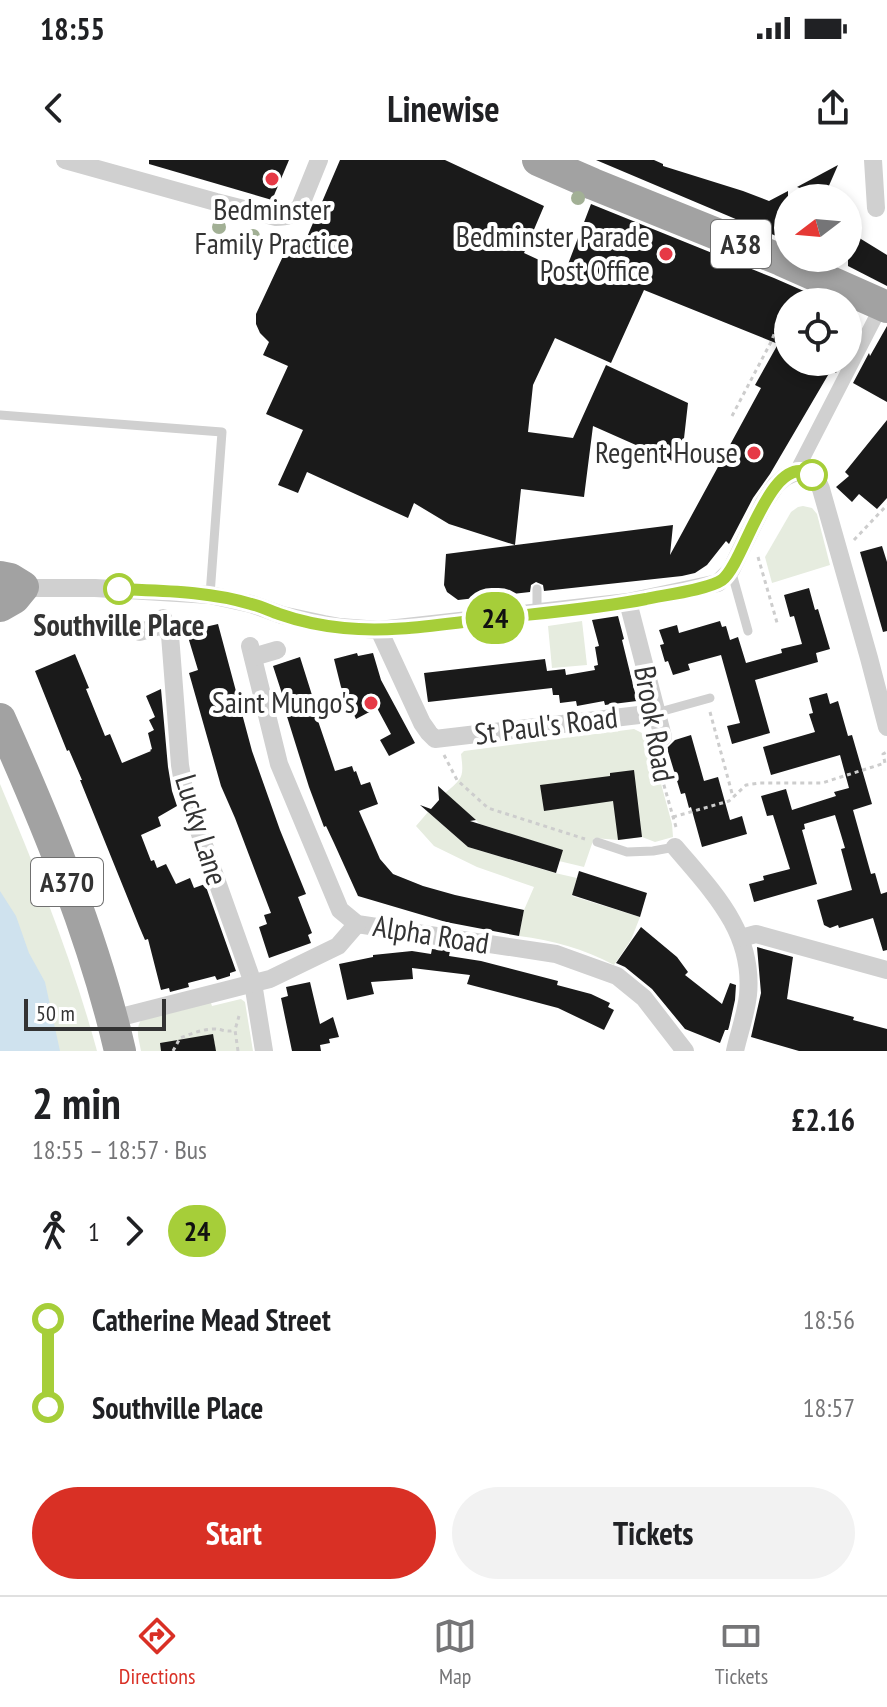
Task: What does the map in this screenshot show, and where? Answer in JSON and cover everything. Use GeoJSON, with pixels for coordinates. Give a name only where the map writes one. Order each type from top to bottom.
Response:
{"type":"FeatureCollection","features":[{"type":"Feature","properties":{"kind":"highway","name":"A38"},"geometry":{"type":"LineString","coordinates":[[538,160],[593,184],[774,252]]}},
{"type":"Feature","properties":{"kind":"highway","name":"A38"},"geometry":{"type":"LineString","coordinates":[[821,272],[884,306]]}},
{"type":"Feature","properties":{"kind":"highway","name":"A370"},"geometry":{"type":"LineString","coordinates":[[0,719],[35,797],[90,946],[120,1051]]}},
{"type":"Feature","properties":{"kind":"street"},"geometry":{"type":"LineString","coordinates":[[65,160],[276,217],[295,213],[319,160]]}},
{"type":"Feature","properties":{"kind":"street"},"geometry":{"type":"LineString","coordinates":[[873,160],[876,208]]}},
{"type":"Feature","properties":{"kind":"street"},"geometry":{"type":"LineString","coordinates":[[796,472],[884,306]]}},
{"type":"Feature","properties":{"kind":"street"},"geometry":{"type":"LineString","coordinates":[[6,590],[95,588],[210,595],[324,624],[379,630],[628,602],[718,583],[731,570],[776,485],[796,472],[808,472],[817,480],[871,656],[887,727]]}},
{"type":"Feature","properties":{"kind":"street","name":"Brook Road"},"geometry":{"type":"LineString","coordinates":[[628,602],[663,737]]}},
{"type":"Feature","properties":{"kind":"street","name":"Lucky Lane"},"geometry":{"type":"LineString","coordinates":[[140,632],[163,622],[170,635],[184,789],[253,983],[264,1051]]}},
{"type":"Feature","properties":{"kind":"street"},"geometry":{"type":"LineString","coordinates":[[379,630],[422,723],[435,739]]}},
{"type":"Feature","properties":{"kind":"street"},"geometry":{"type":"LineString","coordinates":[[277,650],[252,651],[279,764],[340,910],[357,924]]}},
{"type":"Feature","properties":{"kind":"street","name":"St Paul's Road"},"geometry":{"type":"LineString","coordinates":[[435,739],[656,713]]}},
{"type":"Feature","properties":{"kind":"street"},"geometry":{"type":"LineString","coordinates":[[675,847],[723,904],[741,938],[747,966],[748,995],[735,1051]]}},
{"type":"Feature","properties":{"kind":"street","name":"Alpha Road"},"geometry":{"type":"LineString","coordinates":[[113,1019],[270,979],[338,946],[357,924],[556,954],[617,976],[644,998],[685,1051]]}},
{"type":"Feature","properties":{"kind":"street"},"geometry":{"type":"LineString","coordinates":[[741,938],[756,934],[887,970]]}},
{"type":"Feature","properties":{"kind":"lane"},"geometry":{"type":"LineString","coordinates":[[0,415],[222,432],[210,595]]}},
{"type":"Feature","properties":{"kind":"lane"},"geometry":{"type":"LineString","coordinates":[[731,570],[748,631]]}},
{"type":"Feature","properties":{"kind":"lane"},"geometry":{"type":"LineString","coordinates":[[537,589],[537,614]]}},
{"type":"Feature","properties":{"kind":"lane"},"geometry":{"type":"LineString","coordinates":[[656,713],[708,698]]}},
{"type":"Feature","properties":{"kind":"lane"},"geometry":{"type":"LineString","coordinates":[[597,842],[627,852],[675,847]]}},
{"type":"Feature","properties":{"kind":"path"},"geometry":{"type":"LineString","coordinates":[[732,416],[774,334]]}},
{"type":"Feature","properties":{"kind":"path"},"geometry":{"type":"LineString","coordinates":[[840,555],[887,505]]}},
{"type":"Feature","properties":{"kind":"path"},"geometry":{"type":"LineString","coordinates":[[750,531],[778,626]]}},
{"type":"Feature","properties":{"kind":"path"},"geometry":{"type":"LineString","coordinates":[[764,578],[770,576]]}},
{"type":"Feature","properties":{"kind":"path"},"geometry":{"type":"LineString","coordinates":[[708,698],[733,797]]}},
{"type":"Feature","properties":{"kind":"path","name":"Brook Road"},"geometry":{"type":"LineString","coordinates":[[663,737],[652,742],[677,834],[675,847]]}},
{"type":"Feature","properties":{"kind":"path"},"geometry":{"type":"LineString","coordinates":[[435,739],[457,780],[488,808],[597,842]]}},
{"type":"Feature","properties":{"kind":"path"},"geometry":{"type":"LineString","coordinates":[[673,817],[729,801],[746,785],[822,783],[885,763],[883,754],[887,752]]}},
{"type":"Feature","properties":{"kind":"path"},"geometry":{"type":"LineString","coordinates":[[173,1051],[180,1038],[195,1032],[235,1030]]}},
{"type":"Feature","properties":{"kind":"shaded area"},"geometry":{"type":"Polygon","coordinates":[[[803,506],[812,508],[817,514],[830,565],[772,583],[765,557],[791,512],[803,506]]]}},
{"type":"Feature","properties":{"kind":"shaded area"},"geometry":{"type":"Polygon","coordinates":[[[582,621],[587,665],[552,668],[548,626],[582,621]]]}},
{"type":"Feature","properties":{"kind":"shaded area"},"geometry":{"type":"Polygon","coordinates":[[[634,729],[644,734],[651,747],[673,837],[655,842],[642,837],[618,840],[594,838],[584,867],[559,861],[562,850],[480,824],[445,793],[461,776],[461,754],[464,751],[634,729]]]}},
{"type":"Feature","properties":{"kind":"shaded area"},"geometry":{"type":"Polygon","coordinates":[[[0,784],[53,916],[97,1051],[19,1051],[0,996],[0,784]]]}},
{"type":"Feature","properties":{"kind":"shaded area"},"geometry":{"type":"Polygon","coordinates":[[[428,812],[468,847],[577,878],[572,896],[640,917],[631,940],[614,965],[568,946],[519,936],[524,910],[534,887],[477,867],[434,846],[416,826],[428,812]]]}},
{"type":"Feature","properties":{"kind":"shaded area"},"geometry":{"type":"Polygon","coordinates":[[[241,999],[245,1002],[253,1051],[141,1051],[138,1029],[143,1018],[210,1000],[212,1006],[241,999]]]}},
{"type":"Feature","properties":{"kind":"water"},"geometry":{"type":"Polygon","coordinates":[[[0,891],[16,916],[29,953],[45,982],[60,1051],[0,1051],[0,891]]]}},
{"type":"Feature","properties":{"kind":"building"},"geometry":{"type":"Polygon","coordinates":[[[149,160],[289,160],[272,200],[149,164],[149,160]]]}},
{"type":"Feature","properties":{"kind":"building"},"geometry":{"type":"Polygon","coordinates":[[[340,160],[445,160],[544,206],[524,253],[565,272],[591,204],[797,288],[774,288],[774,342],[644,290],[611,363],[555,338],[533,385],[528,432],[573,438],[606,365],[688,403],[681,465],[593,426],[584,497],[521,489],[515,545],[449,524],[414,503],[408,518],[307,472],[298,493],[278,485],[303,430],[266,414],[288,366],[263,355],[269,342],[260,333],[256,314],[285,252],[297,244],[304,244],[340,160]]]}},
{"type":"Feature","properties":{"kind":"building"},"geometry":{"type":"Polygon","coordinates":[[[596,160],[654,160],[663,166],[769,201],[774,198],[774,235],[596,160]]]}},
{"type":"Feature","properties":{"kind":"building"},"geometry":{"type":"Polygon","coordinates":[[[838,165],[830,184],[803,184],[838,165]]]}},
{"type":"Feature","properties":{"kind":"building"},"geometry":{"type":"Polygon","coordinates":[[[862,240],[887,255],[887,286],[860,272],[862,240]]]}},
{"type":"Feature","properties":{"kind":"building"},"geometry":{"type":"Polygon","coordinates":[[[887,326],[887,402],[853,383],[857,376],[862,376],[862,366],[869,353],[870,356],[887,326]]]}},
{"type":"Feature","properties":{"kind":"building"},"geometry":{"type":"Polygon","coordinates":[[[774,351],[774,376],[827,376],[753,498],[729,544],[726,541],[707,565],[695,573],[682,576],[544,591],[543,585],[536,582],[531,585],[530,592],[458,600],[447,592],[444,585],[446,554],[673,525],[670,555],[761,388],[755,385],[774,351]]]}},
{"type":"Feature","properties":{"kind":"building"},"geometry":{"type":"Polygon","coordinates":[[[887,420],[887,498],[877,509],[859,494],[852,502],[836,487],[849,476],[845,472],[887,420]]]}},
{"type":"Feature","properties":{"kind":"building"},"geometry":{"type":"Polygon","coordinates":[[[882,546],[887,562],[887,631],[883,632],[860,552],[882,546]]]}},
{"type":"Feature","properties":{"kind":"building"},"geometry":{"type":"Polygon","coordinates":[[[809,588],[830,649],[816,653],[818,662],[755,680],[770,733],[732,744],[727,726],[740,723],[721,655],[688,664],[690,670],[673,675],[668,661],[665,662],[659,630],[677,625],[679,633],[720,621],[722,627],[726,626],[730,640],[738,637],[746,663],[782,653],[781,649],[802,644],[784,595],[809,588]]]}},
{"type":"Feature","properties":{"kind":"building"},"geometry":{"type":"Polygon","coordinates":[[[618,616],[637,701],[605,705],[604,701],[577,706],[576,701],[560,703],[559,695],[553,695],[552,688],[428,702],[424,673],[545,659],[547,671],[565,669],[566,675],[595,670],[594,666],[598,665],[595,647],[599,646],[592,620],[618,616]]]}},
{"type":"Feature","properties":{"kind":"building"},"geometry":{"type":"Polygon","coordinates":[[[203,622],[205,627],[218,624],[252,751],[306,894],[298,897],[312,933],[308,935],[311,943],[269,958],[259,927],[267,924],[264,915],[271,913],[221,786],[189,673],[198,670],[185,627],[203,622]]]}},
{"type":"Feature","properties":{"kind":"building","name":"Saint Mungo's"},"geometry":{"type":"Polygon","coordinates":[[[357,653],[358,656],[373,653],[381,680],[415,743],[389,756],[380,740],[391,734],[377,708],[356,719],[341,687],[334,659],[357,653]]]}},
{"type":"Feature","properties":{"kind":"building"},"geometry":{"type":"Polygon","coordinates":[[[75,654],[105,736],[110,734],[122,763],[151,751],[148,733],[154,730],[149,720],[155,717],[146,696],[161,689],[168,767],[177,806],[158,817],[161,826],[141,835],[151,861],[154,860],[157,868],[166,864],[176,884],[190,878],[194,888],[205,884],[236,971],[230,976],[217,980],[215,976],[188,983],[189,987],[170,992],[169,988],[161,990],[148,939],[145,940],[139,926],[35,671],[75,654]]]}},
{"type":"Feature","properties":{"kind":"building"},"geometry":{"type":"Polygon","coordinates":[[[300,657],[335,771],[352,766],[361,785],[370,782],[378,804],[359,811],[380,859],[393,874],[423,886],[524,910],[519,936],[446,922],[358,896],[324,827],[309,787],[273,666],[300,657]]]}},
{"type":"Feature","properties":{"kind":"building"},"geometry":{"type":"Polygon","coordinates":[[[827,693],[830,704],[838,701],[848,736],[852,735],[872,804],[853,810],[871,874],[875,873],[881,894],[887,892],[887,950],[883,951],[873,918],[839,928],[838,925],[830,928],[824,925],[817,900],[852,890],[841,849],[845,848],[835,815],[804,824],[805,829],[802,830],[817,884],[754,902],[749,884],[764,880],[763,876],[790,869],[773,815],[767,816],[761,796],[786,789],[792,810],[836,796],[834,792],[849,788],[840,755],[771,775],[763,747],[815,732],[809,714],[813,713],[809,698],[827,693]]]}},
{"type":"Feature","properties":{"kind":"building"},"geometry":{"type":"Polygon","coordinates":[[[691,735],[704,781],[718,777],[730,820],[742,816],[747,834],[702,847],[691,807],[685,793],[681,794],[667,748],[675,740],[691,735]]]}},
{"type":"Feature","properties":{"kind":"building"},"geometry":{"type":"Polygon","coordinates":[[[634,770],[642,837],[618,840],[613,801],[544,811],[540,785],[634,770]]]}},
{"type":"Feature","properties":{"kind":"building"},"geometry":{"type":"Polygon","coordinates":[[[438,786],[476,820],[470,821],[563,850],[556,873],[468,847],[420,805],[431,809],[439,800],[438,786]]]}},
{"type":"Feature","properties":{"kind":"building"},"geometry":{"type":"Polygon","coordinates":[[[579,871],[647,893],[640,917],[572,895],[579,871]]]}},
{"type":"Feature","properties":{"kind":"building"},"geometry":{"type":"Polygon","coordinates":[[[641,927],[677,957],[688,972],[685,975],[722,1004],[730,983],[736,985],[729,1027],[720,1043],[685,1029],[652,989],[616,963],[641,927]]]}},
{"type":"Feature","properties":{"kind":"building"},"geometry":{"type":"Polygon","coordinates":[[[757,947],[793,957],[787,999],[887,1029],[887,1051],[799,1051],[751,1037],[761,993],[757,947]]]}},
{"type":"Feature","properties":{"kind":"building"},"geometry":{"type":"Polygon","coordinates":[[[432,949],[450,951],[449,956],[558,981],[557,985],[591,994],[610,1003],[608,1007],[614,1010],[604,1030],[558,1008],[467,984],[470,975],[412,968],[413,979],[371,982],[374,994],[347,1000],[339,964],[373,955],[412,951],[431,954],[432,949]]]}},
{"type":"Feature","properties":{"kind":"building"},"geometry":{"type":"Polygon","coordinates":[[[310,982],[320,1024],[333,1017],[339,1037],[320,1045],[321,1051],[292,1051],[281,998],[288,996],[286,987],[310,982]]]}},
{"type":"Feature","properties":{"kind":"building"},"geometry":{"type":"Polygon","coordinates":[[[213,1034],[216,1051],[161,1051],[160,1043],[213,1034]]]}},
{"type":"Feature","properties":{"kind":"bus line","name":"24"},"geometry":{"type":"LineString","coordinates":[[119,589],[210,595],[324,624],[379,630],[628,602],[718,583],[731,570],[776,485],[796,472],[812,475]]}},
{"type":"Feature","properties":{"kind":"place","name":"Bedminster Family Practice"},"geometry":{"type":"Point","coordinates":[272,179]}},
{"type":"Feature","properties":{"kind":"place","name":"Bedminster Parade Post Office"},"geometry":{"type":"Point","coordinates":[666,254]}},
{"type":"Feature","properties":{"kind":"place","name":"Regent House"},"geometry":{"type":"Point","coordinates":[754,453]}},
{"type":"Feature","properties":{"kind":"place","name":"Southville Place"},"geometry":{"type":"Point","coordinates":[119,589]}},
{"type":"Feature","properties":{"kind":"place","name":"Saint Mungo's"},"geometry":{"type":"Point","coordinates":[371,703]}}]}
